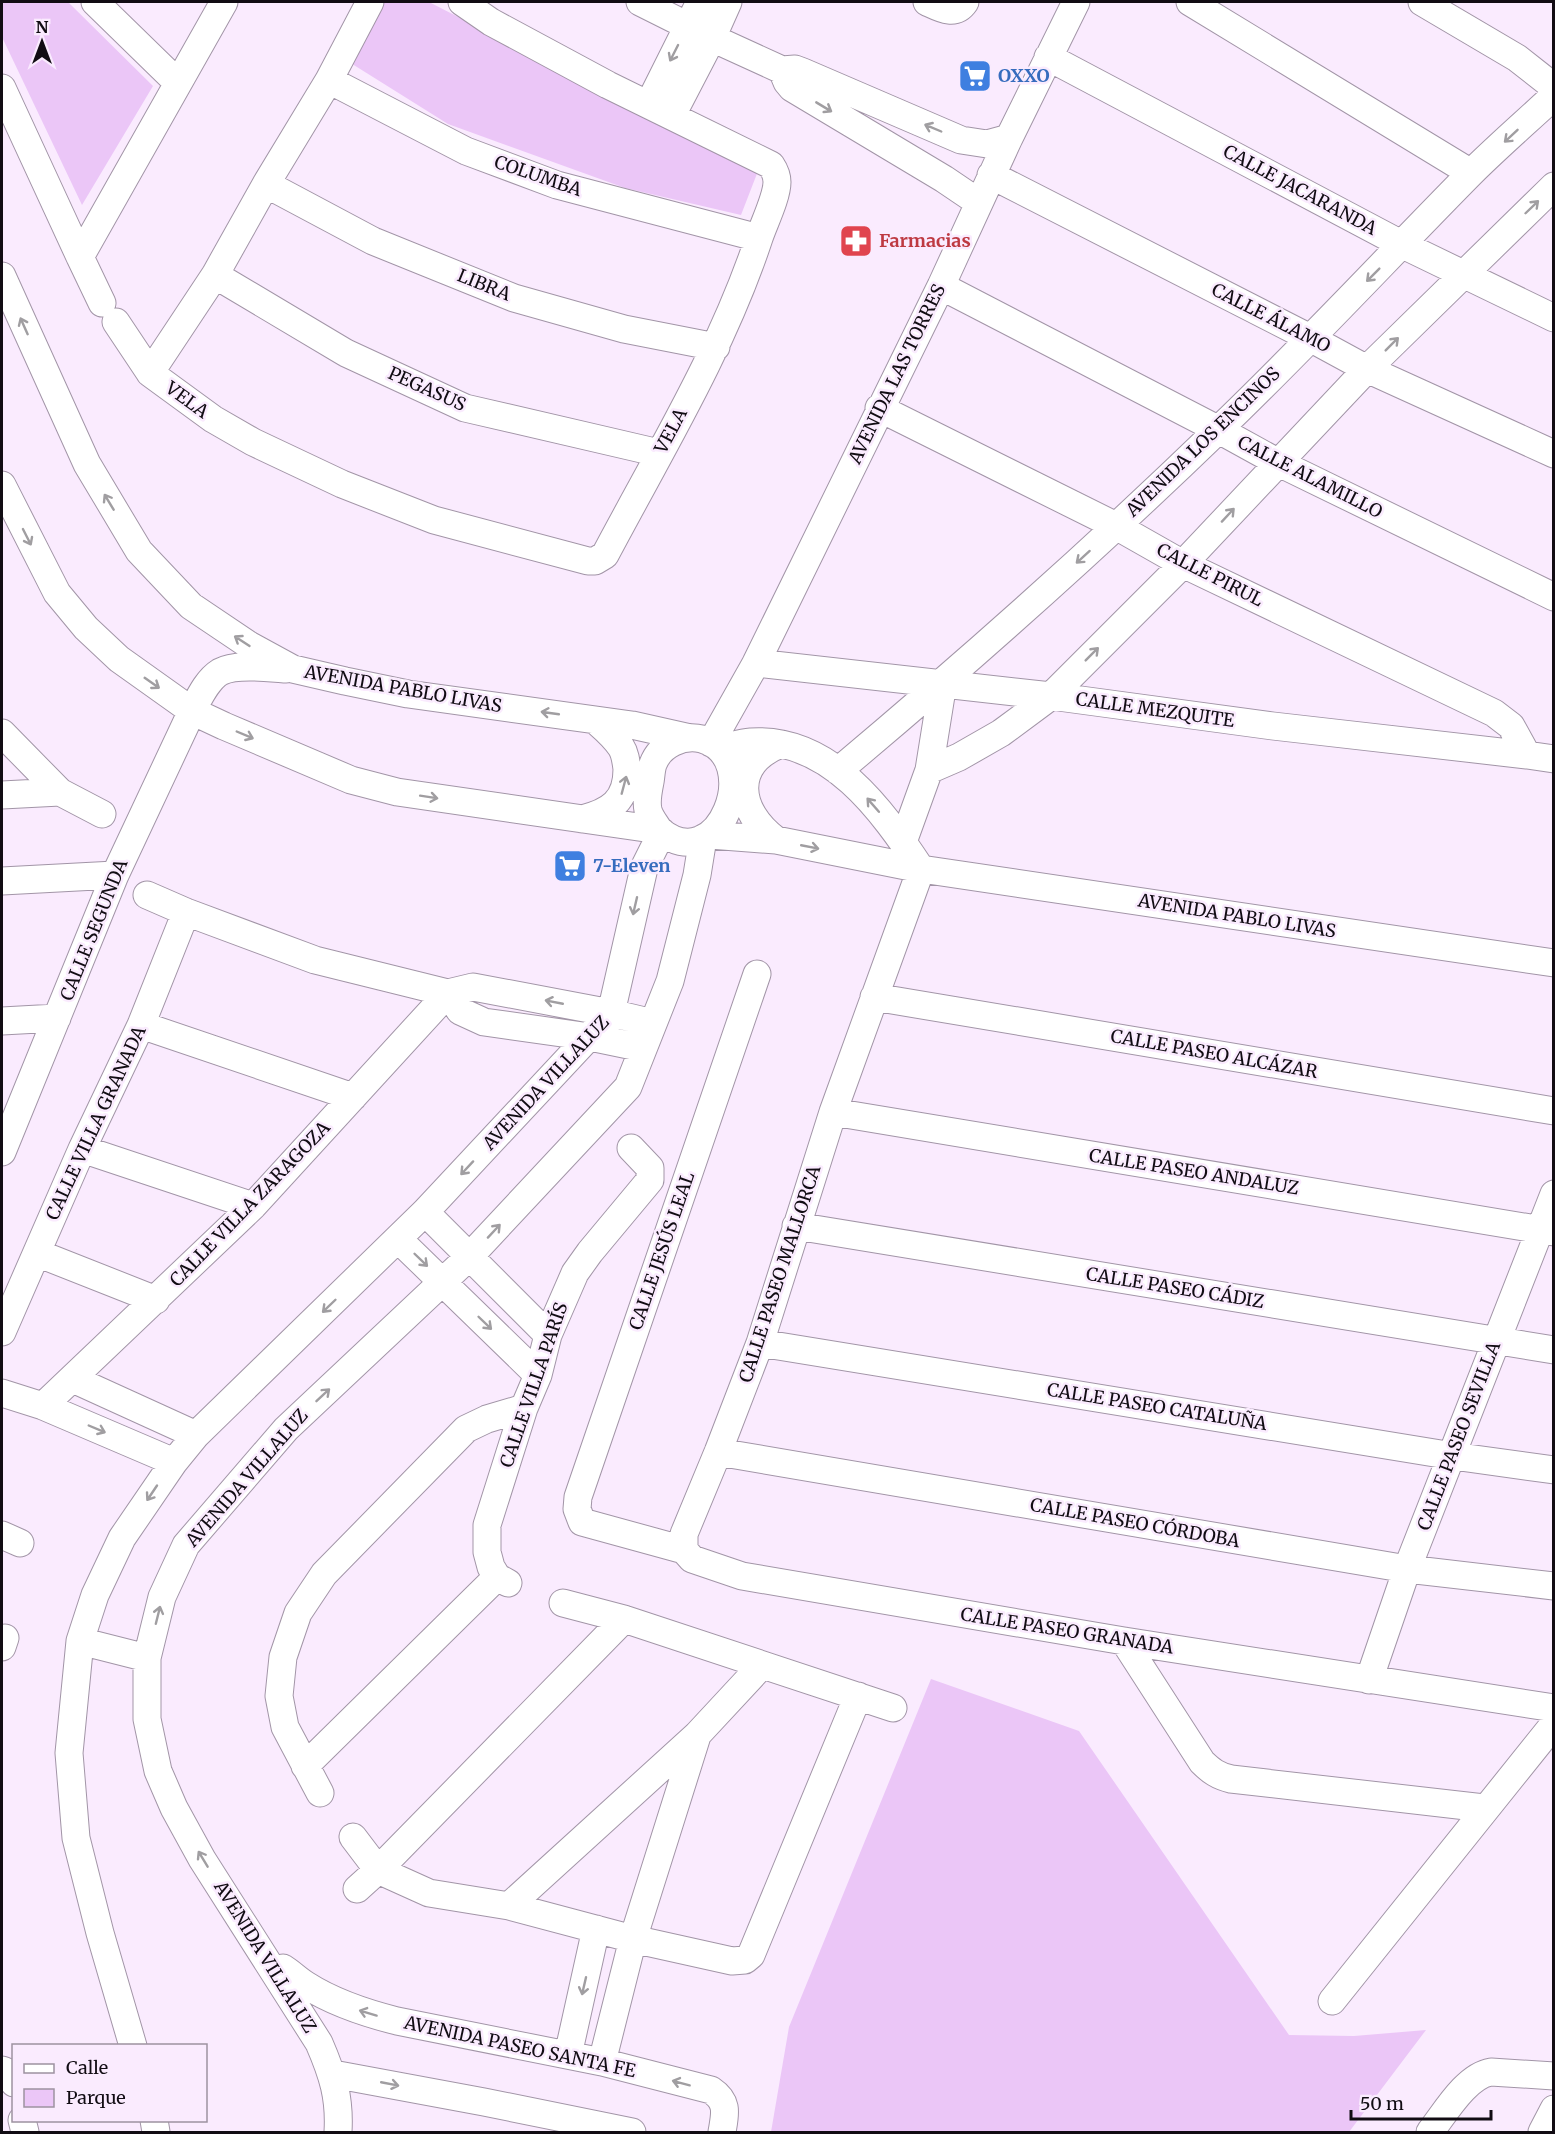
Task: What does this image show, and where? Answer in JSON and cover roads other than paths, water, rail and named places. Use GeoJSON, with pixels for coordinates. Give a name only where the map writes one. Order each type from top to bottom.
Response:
{"type":"FeatureCollection","features":[{"type":"Feature","properties":{"kind":"street"},"geometry":{"type":"LineString","coordinates":[[95,2],[177,81]]}},
{"type":"Feature","properties":{"kind":"street"},"geometry":{"type":"LineString","coordinates":[[81,257],[177,81],[224,2]]}},
{"type":"Feature","properties":{"kind":"street"},"geometry":{"type":"LineString","coordinates":[[150,373],[215,275],[266,184],[329,80],[370,2]]}},
{"type":"Feature","properties":{"kind":"street","name":"VELA"},"geometry":{"type":"LineString","coordinates":[[2,88],[109,312],[150,373],[213,420],[253,442],[342,484],[434,520],[595,561],[605,555],[716,347],[746,278],[777,185],[776,172],[771,165],[608,85],[491,22],[462,2]]}},
{"type":"Feature","properties":{"kind":"street"},"geometry":{"type":"LineString","coordinates":[[640,2],[694,13],[712,38],[782,70],[795,69],[803,72],[961,140],[987,144],[1009,138]]}},
{"type":"Feature","properties":{"kind":"street"},"geometry":{"type":"LineString","coordinates":[[660,110],[712,38],[728,2]]}},
{"type":"Feature","properties":{"kind":"street"},"geometry":{"type":"LineString","coordinates":[[927,2],[943,10],[952,10],[962,6],[964,2]]}},
{"type":"Feature","properties":{"kind":"street","name":"AVENIDA LAS TORRES"},"geometry":{"type":"LineString","coordinates":[[707,743],[756,663],[1076,2]]}},
{"type":"Feature","properties":{"kind":"street"},"geometry":{"type":"LineString","coordinates":[[1190,2],[1472,173]]}},
{"type":"Feature","properties":{"kind":"street"},"geometry":{"type":"LineString","coordinates":[[1422,2],[1517,58],[1554,87]]}},
{"type":"Feature","properties":{"kind":"street"},"geometry":{"type":"LineString","coordinates":[[660,110],[694,13]]}},
{"type":"Feature","properties":{"kind":"street","name":"CALLE JACARANDA"},"geometry":{"type":"LineString","coordinates":[[1048,57],[1403,245],[1554,318]]}},
{"type":"Feature","properties":{"kind":"street"},"geometry":{"type":"LineString","coordinates":[[782,70],[792,88],[944,179],[978,202]]}},
{"type":"Feature","properties":{"kind":"street","name":"COLUMBA"},"geometry":{"type":"LineString","coordinates":[[329,80],[466,151],[557,185],[759,238]]}},
{"type":"Feature","properties":{"kind":"street","name":"AVENIDA LOS ENCINOS"},"geometry":{"type":"LineString","coordinates":[[838,771],[943,683],[1219,430],[1472,173],[1554,96]]}},
{"type":"Feature","properties":{"kind":"street"},"geometry":{"type":"LineString","coordinates":[[873,136],[888,108]]}},
{"type":"Feature","properties":{"kind":"street"},"geometry":{"type":"LineString","coordinates":[[944,179],[961,140]]}},
{"type":"Feature","properties":{"kind":"street","name":"CALLE ÁLAMO"},"geometry":{"type":"LineString","coordinates":[[991,176],[1367,369],[1554,454]]}},
{"type":"Feature","properties":{"kind":"street","name":"LIBRA"},"geometry":{"type":"LineString","coordinates":[[266,184],[373,241],[514,298],[624,329],[716,347]]}},
{"type":"Feature","properties":{"kind":"street"},"geometry":{"type":"LineString","coordinates":[[929,770],[959,758],[1001,733],[1027,716],[1051,696],[1183,564],[1367,369],[1461,274],[1554,186]]}},
{"type":"Feature","properties":{"kind":"street","name":"PEGASUS"},"geometry":{"type":"LineString","coordinates":[[215,275],[346,353],[465,408],[659,453]]}},
{"type":"Feature","properties":{"kind":"street","name":"AVENIDA PABLO LIVAS"},"geometry":{"type":"LineString","coordinates":[[2,276],[87,464],[139,551],[191,606],[249,645],[293,669],[408,694],[632,725],[707,743],[781,744],[815,754],[831,764],[874,805],[921,869]]}},
{"type":"Feature","properties":{"kind":"street","name":"CALLE ALAMILLO"},"geometry":{"type":"LineString","coordinates":[[940,286],[1277,462],[1554,597]]}},
{"type":"Feature","properties":{"kind":"street","name":"CALLE PIRUL"},"geometry":{"type":"LineString","coordinates":[[879,408],[1116,526],[1183,564],[1494,713],[1511,726],[1527,755]]}},
{"type":"Feature","properties":{"kind":"street"},"geometry":{"type":"LineString","coordinates":[[2,485],[57,593],[86,628],[119,660],[192,711],[351,780],[397,792],[661,831]]}},
{"type":"Feature","properties":{"kind":"street","name":"CALLE MEZQUITE"},"geometry":{"type":"LineString","coordinates":[[756,663],[943,683],[1273,726],[1554,759]]}},
{"type":"Feature","properties":{"kind":"street","name":"CALLE SEGUNDA"},"geometry":{"type":"LineString","coordinates":[[2,1152],[115,875],[192,711],[208,685],[221,672],[243,667],[293,669]]}},
{"type":"Feature","properties":{"kind":"street"},"geometry":{"type":"LineString","coordinates":[[903,842],[929,770],[943,683]]}},
{"type":"Feature","properties":{"kind":"street"},"geometry":{"type":"LineString","coordinates":[[582,819],[602,814],[620,798],[626,785],[626,760],[621,747],[595,720]]}},
{"type":"Feature","properties":{"kind":"street"},"geometry":{"type":"LineString","coordinates":[[2,733],[60,792],[102,814]]}},
{"type":"Feature","properties":{"kind":"street"},"geometry":{"type":"LineString","coordinates":[[678,740],[707,743],[726,757],[733,777],[728,809],[724,819],[707,836],[689,841],[674,839],[661,831],[652,820],[648,809],[647,797],[653,764],[668,745],[678,740]]}},
{"type":"Feature","properties":{"kind":"street"},"geometry":{"type":"LineString","coordinates":[[776,840],[756,823],[749,811],[745,795],[749,766],[767,749],[781,744]]}},
{"type":"Feature","properties":{"kind":"street"},"geometry":{"type":"LineString","coordinates":[[2,795],[60,792]]}},
{"type":"Feature","properties":{"kind":"street","name":"AVENIDA VILLALUZ"},"geometry":{"type":"LineString","coordinates":[[132,2044],[100,1933],[76,1838],[69,1753],[80,1641],[95,1595],[122,1538],[174,1462],[196,1435],[425,1212],[611,1013],[644,868],[661,831]]}},
{"type":"Feature","properties":{"kind":"street","name":"AVENIDA PABLO LIVAS"},"geometry":{"type":"LineString","coordinates":[[707,836],[776,840],[921,869],[1554,963]]}},
{"type":"Feature","properties":{"kind":"street","name":"AVENIDA VILLALUZ"},"geometry":{"type":"LineString","coordinates":[[338,2133],[339,2109],[333,2074],[319,2043],[282,1972],[202,1858],[174,1808],[158,1771],[147,1719],[147,1658],[162,1597],[186,1545],[286,1429],[470,1256],[628,1087],[670,981],[707,836]]}},
{"type":"Feature","properties":{"kind":"street"},"geometry":{"type":"LineString","coordinates":[[644,868],[656,857],[669,855],[680,858],[691,865],[697,875]]}},
{"type":"Feature","properties":{"kind":"street","name":"CALLE PASEO MALLORCA"},"geometry":{"type":"LineString","coordinates":[[684,1550],[684,1534],[760,1342],[833,1112],[921,869]]}},
{"type":"Feature","properties":{"kind":"street"},"geometry":{"type":"LineString","coordinates":[[2,880],[115,875]]}},
{"type":"Feature","properties":{"kind":"street"},"geometry":{"type":"LineString","coordinates":[[147,895],[315,960],[448,993],[473,987],[653,1023]]}},
{"type":"Feature","properties":{"kind":"street","name":"CALLE VILLA GRANADA"},"geometry":{"type":"LineString","coordinates":[[2,1332],[82,1149],[141,1025],[186,912]]}},
{"type":"Feature","properties":{"kind":"street","name":"CALLE JESÚS LEAL"},"geometry":{"type":"LineString","coordinates":[[588,1525],[579,1517],[578,1497],[757,974]]}},
{"type":"Feature","properties":{"kind":"street"},"geometry":{"type":"LineString","coordinates":[[448,993],[460,1011],[484,1022],[590,1036],[644,1048]]}},
{"type":"Feature","properties":{"kind":"street","name":"CALLE VILLA ZARAGOZA"},"geometry":{"type":"LineString","coordinates":[[43,1406],[74,1379],[253,1206],[448,993]]}},
{"type":"Feature","properties":{"kind":"street","name":"CALLE PASEO ALCÁZAR"},"geometry":{"type":"LineString","coordinates":[[874,997],[1554,1111]]}},
{"type":"Feature","properties":{"kind":"street"},"geometry":{"type":"LineString","coordinates":[[2,1021],[57,1018]]}},
{"type":"Feature","properties":{"kind":"street"},"geometry":{"type":"LineString","coordinates":[[141,1025],[353,1097]]}},
{"type":"Feature","properties":{"kind":"street","name":"CALLE PASEO ANDALUZ"},"geometry":{"type":"LineString","coordinates":[[833,1112],[1546,1230]]}},
{"type":"Feature","properties":{"kind":"street","name":"CALLE VILLA PARÍS"},"geometry":{"type":"LineString","coordinates":[[304,1766],[503,1580],[491,1567],[487,1552],[487,1525],[524,1408],[538,1375],[548,1335],[575,1273],[650,1180],[651,1168],[631,1148]]}},
{"type":"Feature","properties":{"kind":"street"},"geometry":{"type":"LineString","coordinates":[[82,1149],[253,1206]]}},
{"type":"Feature","properties":{"kind":"street","name":"CALLE PASEO SEVILLA"},"geometry":{"type":"LineString","coordinates":[[1369,1680],[1407,1569],[1453,1456],[1495,1341],[1546,1230],[1554,1194]]}},
{"type":"Feature","properties":{"kind":"street"},"geometry":{"type":"LineString","coordinates":[[425,1212],[548,1335]]}},
{"type":"Feature","properties":{"kind":"street","name":"CALLE PASEO CÁDIZ"},"geometry":{"type":"LineString","coordinates":[[796,1226],[1554,1350]]}},
{"type":"Feature","properties":{"kind":"street"},"geometry":{"type":"LineString","coordinates":[[398,1239],[538,1375]]}},
{"type":"Feature","properties":{"kind":"street"},"geometry":{"type":"LineString","coordinates":[[37,1253],[156,1300]]}},
{"type":"Feature","properties":{"kind":"street","name":"CALLE PASEO CATALUÑA"},"geometry":{"type":"LineString","coordinates":[[760,1342],[1453,1456],[1554,1470]]}},
{"type":"Feature","properties":{"kind":"street"},"geometry":{"type":"LineString","coordinates":[[74,1379],[196,1435]]}},
{"type":"Feature","properties":{"kind":"street"},"geometry":{"type":"LineString","coordinates":[[2,1393],[43,1406],[174,1462]]}},
{"type":"Feature","properties":{"kind":"street"},"geometry":{"type":"LineString","coordinates":[[320,1793],[285,1727],[279,1696],[283,1657],[298,1613],[324,1574],[466,1429],[487,1419],[524,1408]]}},
{"type":"Feature","properties":{"kind":"street","name":"CALLE PASEO CÓRDOBA"},"geometry":{"type":"LineString","coordinates":[[718,1452],[1407,1569],[1554,1586]]}},
{"type":"Feature","properties":{"kind":"street","name":"CALLE PASEO GRANADA"},"geometry":{"type":"LineString","coordinates":[[588,1525],[684,1550],[692,1559],[742,1576],[1124,1641],[1554,1708]]}},
{"type":"Feature","properties":{"kind":"street"},"geometry":{"type":"LineString","coordinates":[[563,1603],[624,1619],[893,1708]]}},
{"type":"Feature","properties":{"kind":"street"},"geometry":{"type":"LineString","coordinates":[[357,1889],[624,1619]]}},
{"type":"Feature","properties":{"kind":"street"},"geometry":{"type":"LineString","coordinates":[[80,1641],[147,1658]]}},
{"type":"Feature","properties":{"kind":"street"},"geometry":{"type":"LineString","coordinates":[[1124,1641],[1210,1771],[1231,1779],[1484,1808]]}},
{"type":"Feature","properties":{"kind":"street"},"geometry":{"type":"LineString","coordinates":[[509,1906],[698,1735],[762,1665]]}},
{"type":"Feature","properties":{"kind":"street"},"geometry":{"type":"LineString","coordinates":[[353,1836],[378,1870],[429,1893],[509,1906],[633,1939],[738,1961],[745,1960],[751,1955],[858,1696]]}},
{"type":"Feature","properties":{"kind":"street"},"geometry":{"type":"LineString","coordinates":[[1332,2001],[1484,1808],[1554,1724]]}},
{"type":"Feature","properties":{"kind":"street"},"geometry":{"type":"LineString","coordinates":[[602,2062],[633,1939],[698,1735]]}},
{"type":"Feature","properties":{"kind":"street"},"geometry":{"type":"LineString","coordinates":[[568,2055],[596,1929]]}},
{"type":"Feature","properties":{"kind":"street","name":"AVENIDA PASEO SANTA FE"},"geometry":{"type":"LineString","coordinates":[[282,1972],[332,2000],[364,2012],[397,2021],[602,2062],[711,2090],[720,2096],[724,2104],[722,2133]]}},
{"type":"Feature","properties":{"kind":"street"},"geometry":{"type":"LineString","coordinates":[[1430,2133],[1472,2080],[1483,2073],[1554,2076]]}},
{"type":"Feature","properties":{"kind":"street"},"geometry":{"type":"LineString","coordinates":[[333,2074],[632,2133]]}},
{"type":"Feature","properties":{"kind":"street"},"geometry":{"type":"LineString","coordinates":[[1542,2133],[1554,2109]]}},
{"type":"Feature","properties":{"kind":"place","name":"OXXO"},"geometry":{"type":"Point","coordinates":[975,76]}},
{"type":"Feature","properties":{"kind":"place","name":"Farmacias"},"geometry":{"type":"Point","coordinates":[856,241]}},
{"type":"Feature","properties":{"kind":"place","name":"7-Eleven"},"geometry":{"type":"Point","coordinates":[570,866]}}]}
